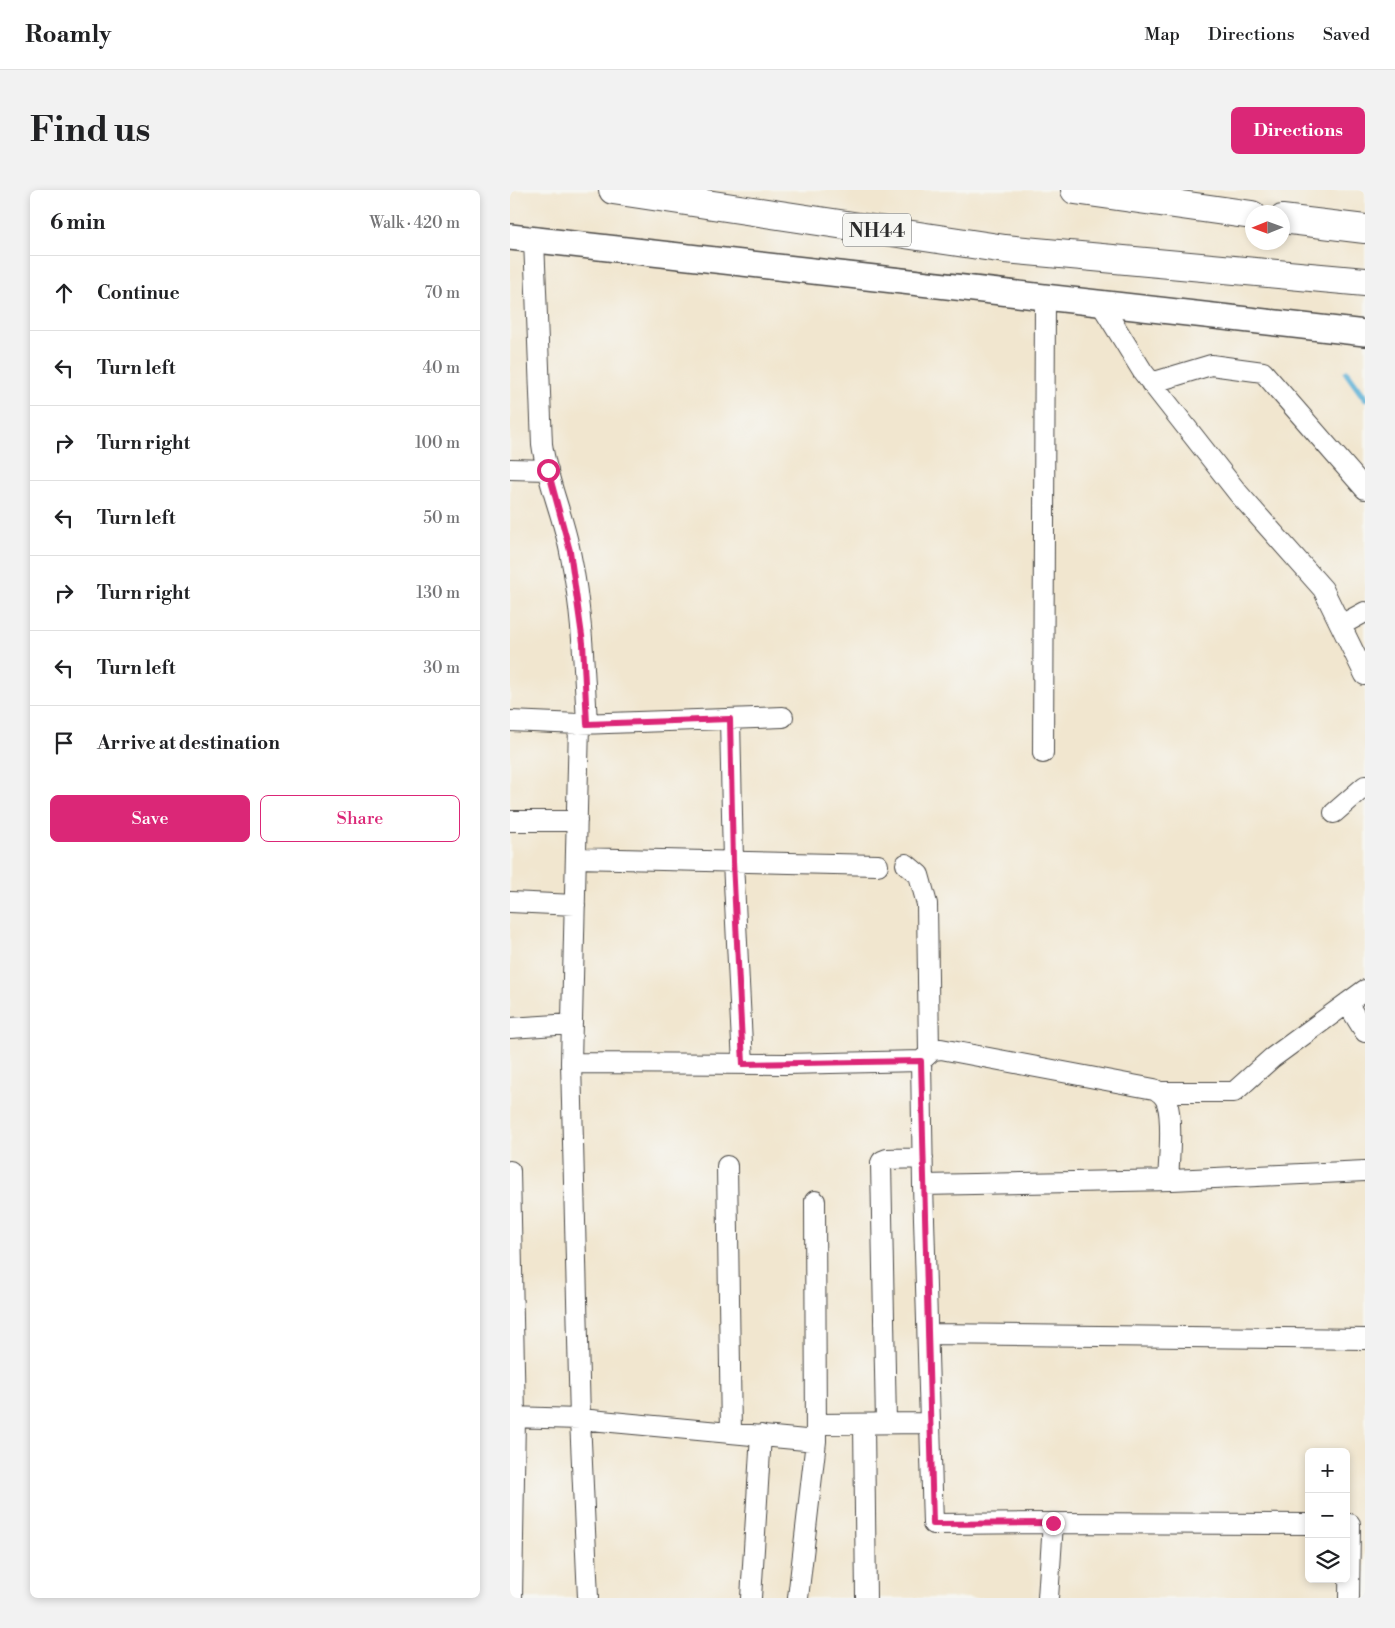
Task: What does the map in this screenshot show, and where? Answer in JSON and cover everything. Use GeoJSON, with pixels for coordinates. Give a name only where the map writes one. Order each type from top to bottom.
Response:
{"type":"FeatureCollection","features":[{"type":"Feature","properties":{"kind":"highway","name":"NH44"},"geometry":{"type":"LineString","coordinates":[[613,190],[1005,249],[1365,282]]}},
{"type":"Feature","properties":{"kind":"highway"},"geometry":{"type":"LineString","coordinates":[[1075,190],[1245,214]]}},
{"type":"Feature","properties":{"kind":"highway"},"geometry":{"type":"LineString","coordinates":[[1290,220],[1365,230]]}},
{"type":"Feature","properties":{"kind":"street"},"geometry":{"type":"LineString","coordinates":[[510,237],[1365,333]]}},
{"type":"Feature","properties":{"kind":"street"},"geometry":{"type":"LineString","coordinates":[[534,240],[542,444],[570,551],[583,643],[583,724],[577,822],[571,1063],[580,1419],[588,1598]]}},
{"type":"Feature","properties":{"kind":"street"},"geometry":{"type":"LineString","coordinates":[[1042,753],[1045,298]]}},
{"type":"Feature","properties":{"kind":"street"},"geometry":{"type":"LineString","coordinates":[[1101,304],[1151,383],[1238,493],[1323,589],[1365,675]]}},
{"type":"Feature","properties":{"kind":"street"},"geometry":{"type":"LineString","coordinates":[[1151,383],[1212,365],[1263,372],[1365,488]]}},
{"type":"Feature","properties":{"kind":"street"},"geometry":{"type":"LineString","coordinates":[[510,469],[548,470]]}},
{"type":"Feature","properties":{"kind":"street"},"geometry":{"type":"LineString","coordinates":[[1341,625],[1365,612]]}},
{"type":"Feature","properties":{"kind":"street"},"geometry":{"type":"LineString","coordinates":[[510,721],[583,724],[783,717]]}},
{"type":"Feature","properties":{"kind":"street"},"geometry":{"type":"LineString","coordinates":[[730,719],[733,862],[743,1064]]}},
{"type":"Feature","properties":{"kind":"street"},"geometry":{"type":"LineString","coordinates":[[1334,813],[1365,786]]}},
{"type":"Feature","properties":{"kind":"street"},"geometry":{"type":"LineString","coordinates":[[510,822],[577,822]]}},
{"type":"Feature","properties":{"kind":"street"},"geometry":{"type":"LineString","coordinates":[[576,858],[878,865]]}},
{"type":"Feature","properties":{"kind":"street"},"geometry":{"type":"LineString","coordinates":[[906,864],[919,875],[927,904],[923,1158],[933,1524],[1305,1524]]}},
{"type":"Feature","properties":{"kind":"street"},"geometry":{"type":"LineString","coordinates":[[510,902],[575,905]]}},
{"type":"Feature","properties":{"kind":"street"},"geometry":{"type":"LineString","coordinates":[[1160,1092],[1234,1092],[1272,1058],[1365,990]]}},
{"type":"Feature","properties":{"kind":"street"},"geometry":{"type":"LineString","coordinates":[[1347,1003],[1365,1032]]}},
{"type":"Feature","properties":{"kind":"street"},"geometry":{"type":"LineString","coordinates":[[510,1028],[572,1024]]}},
{"type":"Feature","properties":{"kind":"street"},"geometry":{"type":"LineString","coordinates":[[571,1063],[743,1064],[925,1057],[937,1049],[941,1049],[1154,1089],[1160,1092],[1167,1101],[1169,1116],[1168,1180]]}},
{"type":"Feature","properties":{"kind":"street"},"geometry":{"type":"LineString","coordinates":[[886,1423],[881,1163],[887,1159],[923,1158]]}},
{"type":"Feature","properties":{"kind":"street"},"geometry":{"type":"LineString","coordinates":[[726,1166],[731,1433]]}},
{"type":"Feature","properties":{"kind":"street"},"geometry":{"type":"LineString","coordinates":[[510,1171],[512,1598]]}},
{"type":"Feature","properties":{"kind":"street"},"geometry":{"type":"LineString","coordinates":[[924,1185],[1168,1180],[1365,1171]]}},
{"type":"Feature","properties":{"kind":"street"},"geometry":{"type":"LineString","coordinates":[[798,1598],[816,1432],[815,1200]]}},
{"type":"Feature","properties":{"kind":"street"},"geometry":{"type":"LineString","coordinates":[[928,1334],[1365,1339]]}},
{"type":"Feature","properties":{"kind":"street"},"geometry":{"type":"LineString","coordinates":[[512,1417],[580,1419],[761,1436],[816,1432],[864,1424],[930,1423]]}},
{"type":"Feature","properties":{"kind":"street"},"geometry":{"type":"LineString","coordinates":[[864,1424],[866,1598]]}},
{"type":"Feature","properties":{"kind":"street"},"geometry":{"type":"LineString","coordinates":[[751,1598],[761,1436]]}},
{"type":"Feature","properties":{"kind":"street"},"geometry":{"type":"LineString","coordinates":[[1048,1598],[1053,1523]]}},
{"type":"Feature","properties":{"kind":"street"},"geometry":{"type":"LineString","coordinates":[[1349,1598],[1354,1524]]}},
{"type":"Feature","properties":{"kind":"waterway"},"geometry":{"type":"LineString","coordinates":[[1347,373],[1365,398]]}},
{"type":"Feature","properties":{"kind":"route"},"geometry":{"type":"LineString","coordinates":[[548,470],[570,551],[583,643],[587,724],[730,719],[733,862],[743,1064],[921,1061],[933,1524],[1053,1523]]}}]}
